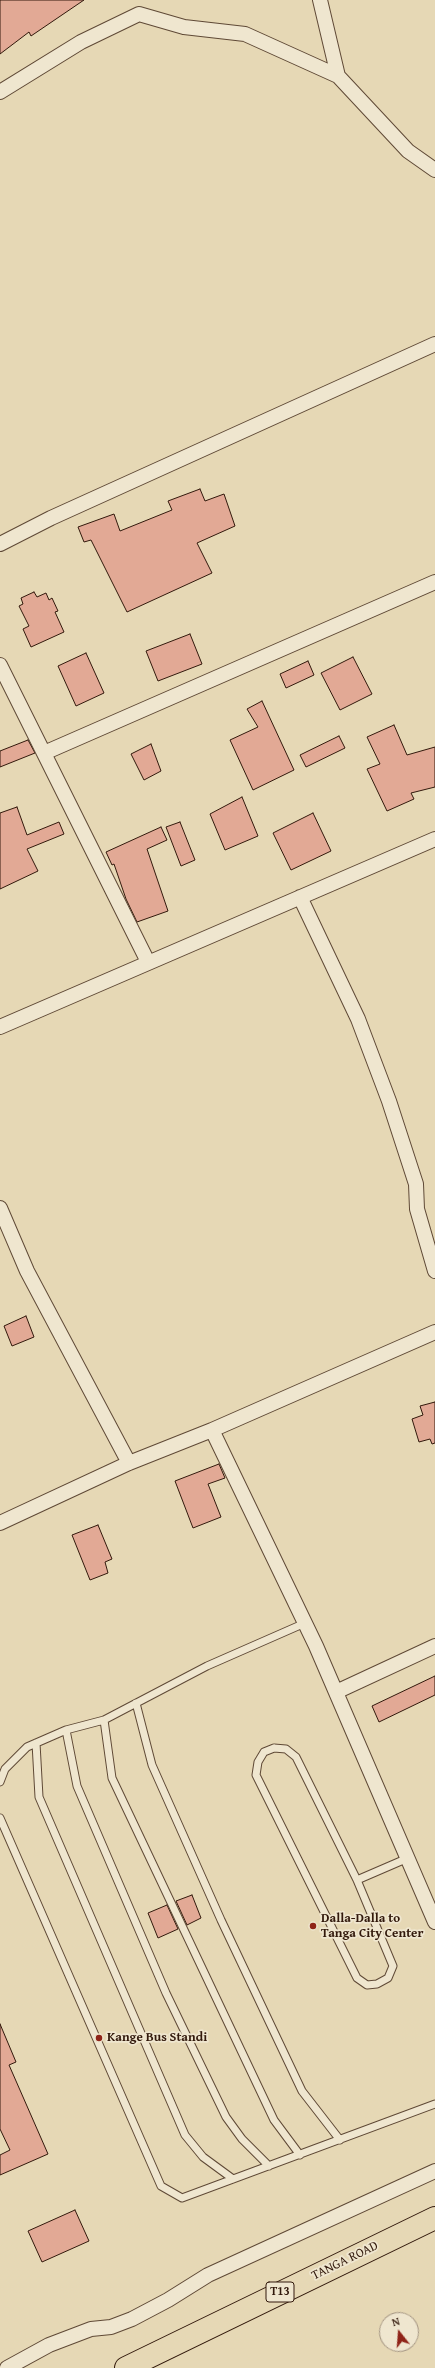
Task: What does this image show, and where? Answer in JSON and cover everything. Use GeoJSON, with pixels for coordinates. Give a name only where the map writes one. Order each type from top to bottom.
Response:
{"type":"FeatureCollection","features":[{"type":"Feature","properties":{"kind":"highway","name":"TANGA ROAD"},"geometry":{"type":"LineString","coordinates":[[126,2368],[435,2218]]}},
{"type":"Feature","properties":{"kind":"street"},"geometry":{"type":"LineString","coordinates":[[320,0],[338,76]]}},
{"type":"Feature","properties":{"kind":"street"},"geometry":{"type":"LineString","coordinates":[[0,92],[81,42],[139,14],[184,26],[217,29],[245,34],[338,76],[408,151],[435,170]]}},
{"type":"Feature","properties":{"kind":"street"},"geometry":{"type":"LineString","coordinates":[[0,544],[51,518],[435,344]]}},
{"type":"Feature","properties":{"kind":"street"},"geometry":{"type":"LineString","coordinates":[[44,753],[435,582]]}},
{"type":"Feature","properties":{"kind":"street"},"geometry":{"type":"LineString","coordinates":[[0,664],[148,962]]}},
{"type":"Feature","properties":{"kind":"street"},"geometry":{"type":"LineString","coordinates":[[0,1027],[435,839]]}},
{"type":"Feature","properties":{"kind":"street"},"geometry":{"type":"LineString","coordinates":[[300,897],[358,1019],[389,1101],[416,1184],[418,1209],[435,1272]]}},
{"type":"Feature","properties":{"kind":"street"},"geometry":{"type":"LineString","coordinates":[[0,1208],[27,1271],[128,1463]]}},
{"type":"Feature","properties":{"kind":"street"},"geometry":{"type":"LineString","coordinates":[[0,1523],[128,1463],[212,1430],[435,1332]]}},
{"type":"Feature","properties":{"kind":"street"},"geometry":{"type":"LineString","coordinates":[[212,1430],[305,1623],[435,1922]]}},
{"type":"Feature","properties":{"kind":"street"},"geometry":{"type":"LineString","coordinates":[[336,1692],[435,1646]]}},
{"type":"Feature","properties":{"kind":"street"},"geometry":{"type":"LineString","coordinates":[[7,2368],[49,2345],[90,2329],[111,2327],[132,2319],[168,2300],[208,2275],[435,2170]]}},
{"type":"Feature","properties":{"kind":"lane"},"geometry":{"type":"LineString","coordinates":[[0,1782],[5,1769],[27,1747],[66,1730],[104,1720],[207,1666],[305,1623]]}},
{"type":"Feature","properties":{"kind":"lane"},"geometry":{"type":"LineString","coordinates":[[136,1703],[152,1765],[221,1920],[302,2091],[340,2140]]}},
{"type":"Feature","properties":{"kind":"lane"},"geometry":{"type":"LineString","coordinates":[[104,1720],[112,1778],[274,2120],[300,2155]]}},
{"type":"Feature","properties":{"kind":"lane"},"geometry":{"type":"LineString","coordinates":[[66,1730],[77,1786],[166,1993],[226,2117],[242,2139],[269,2166]]}},
{"type":"Feature","properties":{"kind":"lane"},"geometry":{"type":"LineString","coordinates":[[36,1743],[39,1798],[185,2135],[203,2157],[233,2179]]}},
{"type":"Feature","properties":{"kind":"lane"},"geometry":{"type":"LineString","coordinates":[[274,1748],[286,1749],[296,1757],[357,1880],[393,1966],[388,1978],[377,1984],[367,1985],[357,1978],[256,1775],[258,1762],[264,1752],[274,1748]]}},
{"type":"Feature","properties":{"kind":"lane"},"geometry":{"type":"LineString","coordinates":[[0,1818],[161,2186],[182,2198],[435,2104]]}},
{"type":"Feature","properties":{"kind":"lane"},"geometry":{"type":"LineString","coordinates":[[357,1880],[408,1858]]}},
{"type":"Feature","properties":{"kind":"building"},"geometry":{"type":"Polygon","coordinates":[[[0,0],[84,0],[31,36],[29,32],[0,54],[0,0]]]}},
{"type":"Feature","properties":{"kind":"building"},"geometry":{"type":"Polygon","coordinates":[[[200,489],[205,501],[224,494],[235,526],[197,543],[212,573],[127,612],[91,540],[84,542],[78,527],[114,514],[120,531],[172,510],[168,501],[200,489]]]}},
{"type":"Feature","properties":{"kind":"building"},"geometry":{"type":"Polygon","coordinates":[[[34,592],[37,597],[46,593],[49,600],[52,598],[58,611],[55,612],[64,632],[31,647],[23,629],[29,626],[19,606],[23,604],[21,598],[34,592]]]}},
{"type":"Feature","properties":{"kind":"building"},"geometry":{"type":"Polygon","coordinates":[[[190,634],[202,664],[158,681],[146,651],[190,634]]]}},
{"type":"Feature","properties":{"kind":"building"},"geometry":{"type":"Polygon","coordinates":[[[86,653],[104,693],[76,706],[58,666],[86,653]]]}},
{"type":"Feature","properties":{"kind":"building"},"geometry":{"type":"Polygon","coordinates":[[[353,657],[372,694],[340,710],[321,673],[353,657]]]}},
{"type":"Feature","properties":{"kind":"building"},"geometry":{"type":"Polygon","coordinates":[[[308,661],[314,675],[286,688],[280,674],[308,661]]]}},
{"type":"Feature","properties":{"kind":"building"},"geometry":{"type":"Polygon","coordinates":[[[262,701],[294,770],[253,790],[230,740],[258,727],[247,709],[262,701]]]}},
{"type":"Feature","properties":{"kind":"building"},"geometry":{"type":"Polygon","coordinates":[[[394,725],[407,755],[435,747],[435,787],[411,793],[414,799],[387,811],[367,769],[380,764],[367,737],[394,725]]]}},
{"type":"Feature","properties":{"kind":"building"},"geometry":{"type":"Polygon","coordinates":[[[339,736],[345,748],[306,767],[300,755],[339,736]]]}},
{"type":"Feature","properties":{"kind":"building"},"geometry":{"type":"Polygon","coordinates":[[[28,740],[35,753],[0,767],[0,751],[28,740]]]}},
{"type":"Feature","properties":{"kind":"building"},"geometry":{"type":"Polygon","coordinates":[[[151,744],[161,771],[144,780],[131,754],[151,744]]]}},
{"type":"Feature","properties":{"kind":"building"},"geometry":{"type":"Polygon","coordinates":[[[242,797],[258,836],[225,850],[210,814],[242,797]]]}},
{"type":"Feature","properties":{"kind":"building"},"geometry":{"type":"Polygon","coordinates":[[[17,807],[27,835],[59,822],[64,834],[27,849],[38,871],[0,889],[0,813],[17,807]]]}},
{"type":"Feature","properties":{"kind":"building"},"geometry":{"type":"Polygon","coordinates":[[[313,813],[331,851],[291,870],[273,833],[313,813]]]}},
{"type":"Feature","properties":{"kind":"building"},"geometry":{"type":"Polygon","coordinates":[[[180,822],[195,860],[181,866],[166,827],[180,822]]]}},
{"type":"Feature","properties":{"kind":"building"},"geometry":{"type":"Polygon","coordinates":[[[161,827],[167,840],[147,849],[168,911],[137,922],[126,899],[114,864],[112,865],[106,852],[161,827]]]}},
{"type":"Feature","properties":{"kind":"building"},"geometry":{"type":"Polygon","coordinates":[[[26,1316],[34,1337],[12,1346],[4,1326],[26,1316]]]}},
{"type":"Feature","properties":{"kind":"building"},"geometry":{"type":"Polygon","coordinates":[[[435,1402],[435,1443],[432,1444],[430,1439],[419,1442],[412,1419],[423,1415],[420,1406],[435,1402]]]}},
{"type":"Feature","properties":{"kind":"building"},"geometry":{"type":"Polygon","coordinates":[[[219,1464],[225,1478],[208,1484],[221,1517],[193,1528],[175,1481],[219,1464]]]}},
{"type":"Feature","properties":{"kind":"building"},"geometry":{"type":"Polygon","coordinates":[[[98,1525],[112,1559],[105,1562],[108,1573],[90,1580],[72,1535],[98,1525]]]}},
{"type":"Feature","properties":{"kind":"building"},"geometry":{"type":"Polygon","coordinates":[[[435,1676],[435,1695],[379,1722],[372,1706],[435,1676]]]}},
{"type":"Feature","properties":{"kind":"building"},"geometry":{"type":"Polygon","coordinates":[[[192,1895],[201,1918],[187,1925],[176,1901],[192,1895]]]}},
{"type":"Feature","properties":{"kind":"building"},"geometry":{"type":"Polygon","coordinates":[[[167,1905],[178,1929],[158,1938],[148,1913],[167,1905]]]}},
{"type":"Feature","properties":{"kind":"building"},"geometry":{"type":"Polygon","coordinates":[[[0,2024],[16,2062],[9,2065],[48,2154],[0,2175],[0,2155],[10,2150],[0,2129],[0,2024]]]}},
{"type":"Feature","properties":{"kind":"building"},"geometry":{"type":"Polygon","coordinates":[[[75,2210],[89,2241],[42,2262],[28,2231],[75,2210]]]}},
{"type":"Feature","properties":{"kind":"place","name":"Dalla-Dalla to Tanga City Center"},"geometry":{"type":"Point","coordinates":[313,1926]}},
{"type":"Feature","properties":{"kind":"place","name":"Kange Bus Standi"},"geometry":{"type":"Point","coordinates":[99,2038]}}]}
